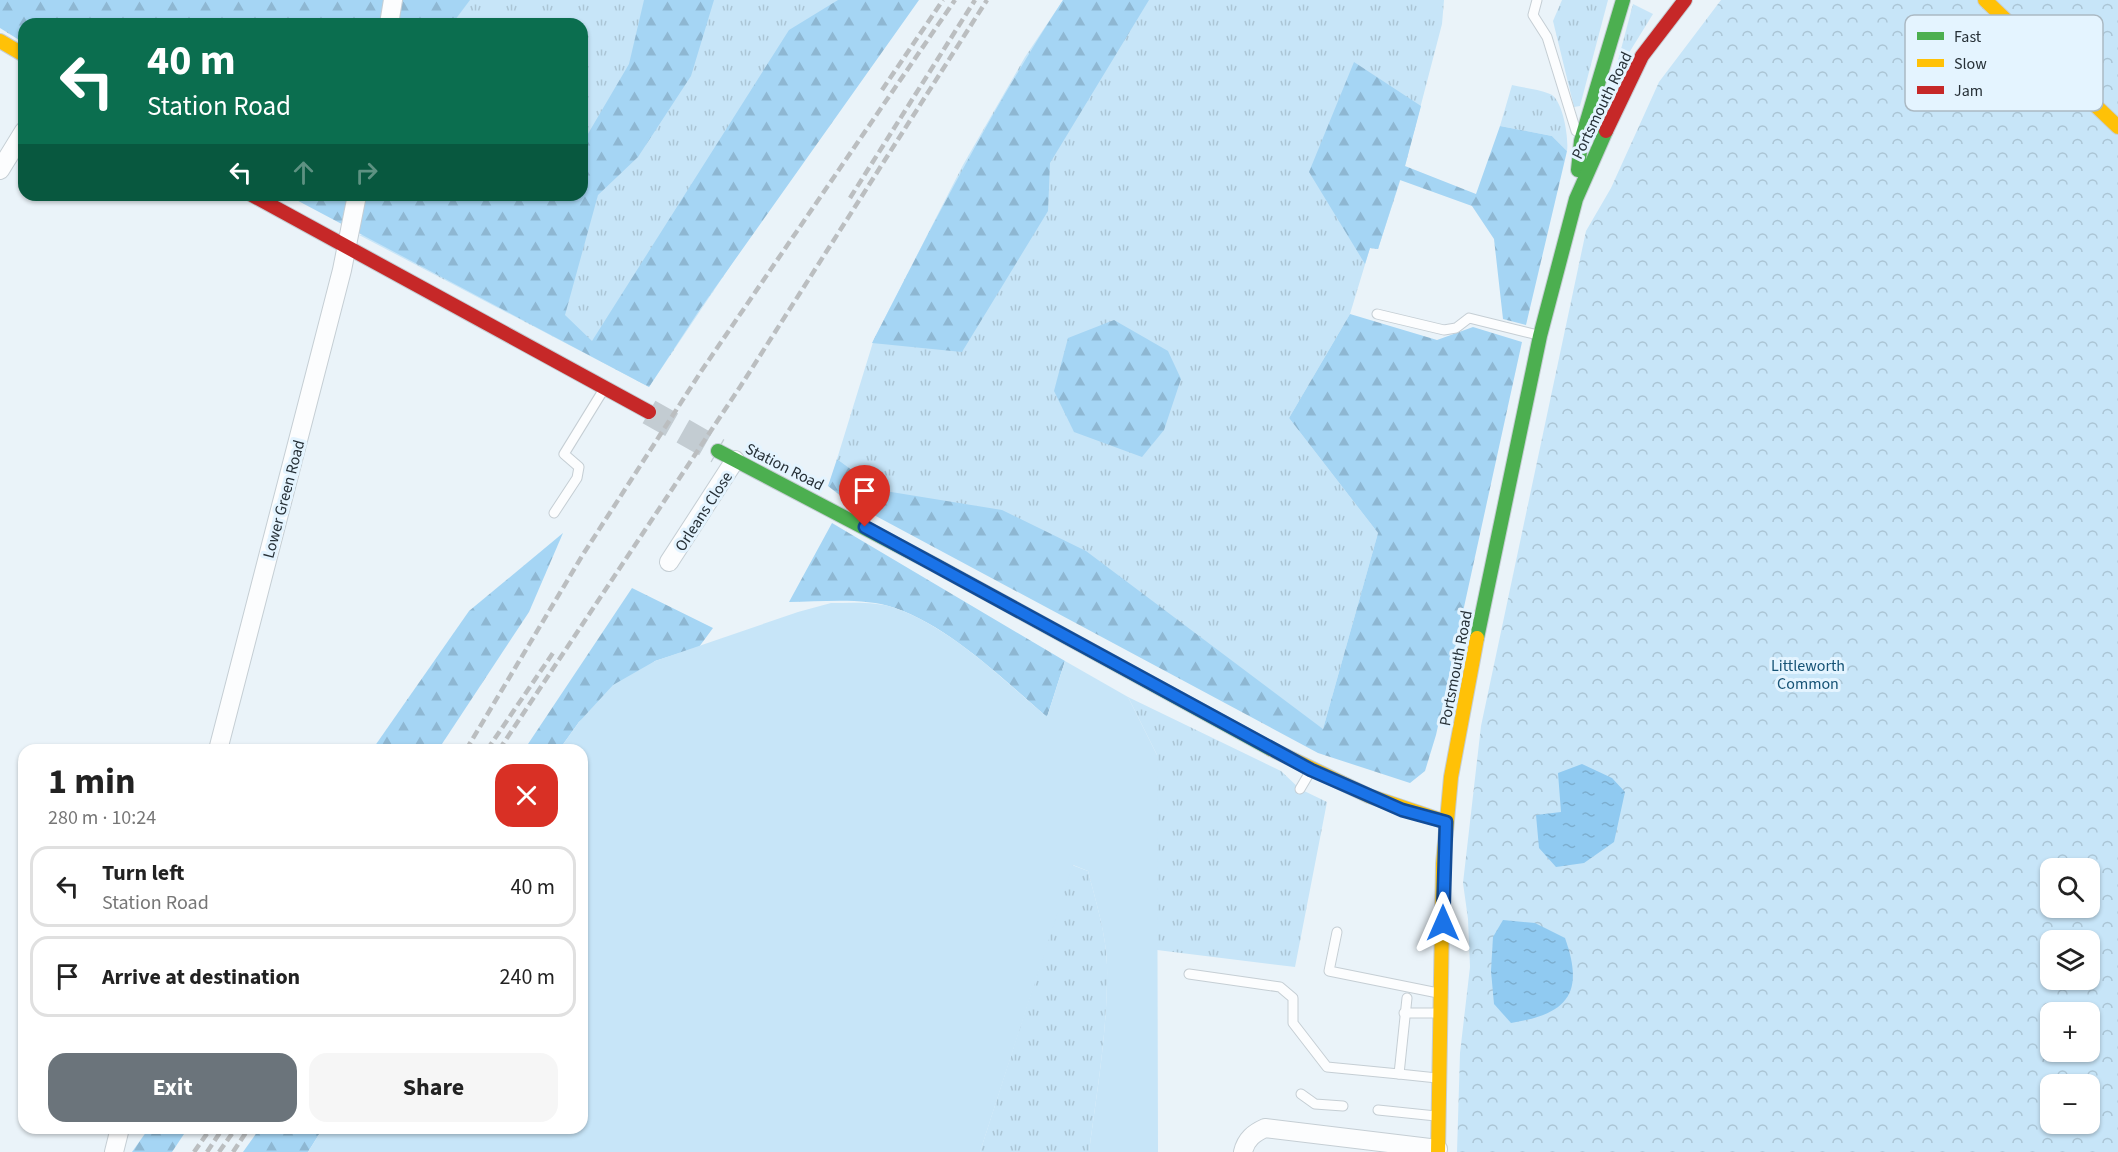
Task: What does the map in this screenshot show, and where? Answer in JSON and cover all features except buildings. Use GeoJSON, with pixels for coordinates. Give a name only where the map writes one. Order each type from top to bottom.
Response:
{"type":"FeatureCollection","features":[{"type":"Feature","properties":{"kind":"main road","name":"Portsmouth Road"},"geometry":{"type":"LineString","coordinates":[[1576,199],[1581,141],[1623,0]]}},
{"type":"Feature","properties":{"kind":"main road","name":"Portsmouth Road"},"geometry":{"type":"LineString","coordinates":[[1438,1150],[1446,822],[1451,777],[1480,624],[1540,336],[1576,199],[1642,56],[1685,0]]}},
{"type":"Feature","properties":{"kind":"main road"},"geometry":{"type":"LineString","coordinates":[[1984,0],[2000,15]]}},
{"type":"Feature","properties":{"kind":"main road"},"geometry":{"type":"LineString","coordinates":[[1609,126],[1658,54],[1698,7]]}},
{"type":"Feature","properties":{"kind":"main road"},"geometry":{"type":"LineString","coordinates":[[0,41],[18,52]]}},
{"type":"Feature","properties":{"kind":"main road"},"geometry":{"type":"LineString","coordinates":[[2101,111],[2118,127]]}},
{"type":"Feature","properties":{"kind":"main road"},"geometry":{"type":"LineString","coordinates":[[263,201],[649,412]]}},
{"type":"Feature","properties":{"kind":"main road","name":"Station Road"},"geometry":{"type":"LineString","coordinates":[[718,451],[804,494],[1311,770],[1402,810],[1446,822]]}},
{"type":"Feature","properties":{"kind":"street"},"geometry":{"type":"LineString","coordinates":[[390,18],[393,0]]}},
{"type":"Feature","properties":{"kind":"street"},"geometry":{"type":"LineString","coordinates":[[0,170],[18,141]]}},
{"type":"Feature","properties":{"kind":"street","name":"Lower Green Road"},"geometry":{"type":"LineString","coordinates":[[220,744],[348,248],[356,201]]}},
{"type":"Feature","properties":{"kind":"street","name":"Orleans Close"},"geometry":{"type":"LineString","coordinates":[[669,562],[735,460]]}},
{"type":"Feature","properties":{"kind":"street"},"geometry":{"type":"LineString","coordinates":[[1243,1152],[1245,1144],[1253,1134],[1265,1128],[1438,1150]]}},
{"type":"Feature","properties":{"kind":"street"},"geometry":{"type":"LineString","coordinates":[[114,1152],[118,1134]]}},
{"type":"Feature","properties":{"kind":"lane"},"geometry":{"type":"LineString","coordinates":[[1537,0],[1533,15],[1547,37],[1565,100],[1581,141]]}},
{"type":"Feature","properties":{"kind":"lane"},"geometry":{"type":"LineString","coordinates":[[1377,314],[1444,330],[1456,328],[1469,318],[1540,336]]}},
{"type":"Feature","properties":{"kind":"lane"},"geometry":{"type":"LineString","coordinates":[[554,513],[577,478],[579,467],[564,454],[605,387]]}},
{"type":"Feature","properties":{"kind":"lane"},"geometry":{"type":"LineString","coordinates":[[1300,789],[1311,770]]}},
{"type":"Feature","properties":{"kind":"lane"},"geometry":{"type":"LineString","coordinates":[[1337,932],[1329,971],[1442,994]]}},
{"type":"Feature","properties":{"kind":"lane"},"geometry":{"type":"LineString","coordinates":[[1189,974],[1280,987],[1293,998],[1293,1023],[1327,1067],[1440,1079]]}},
{"type":"Feature","properties":{"kind":"lane"},"geometry":{"type":"LineString","coordinates":[[1399,1074],[1407,998]]}},
{"type":"Feature","properties":{"kind":"lane"},"geometry":{"type":"LineString","coordinates":[[1404,1013],[1442,1013]]}},
{"type":"Feature","properties":{"kind":"lane"},"geometry":{"type":"LineString","coordinates":[[1301,1095],[1315,1104],[1343,1106]]}},
{"type":"Feature","properties":{"kind":"lane"},"geometry":{"type":"LineString","coordinates":[[1378,1110],[1439,1116]]}},
{"type":"Feature","properties":{"kind":"green space"},"geometry":{"type":"Polygon","coordinates":[[[0,0],[470,0],[456,18],[18,18],[18,39],[0,28],[0,0]]]}},
{"type":"Feature","properties":{"kind":"green space"},"geometry":{"type":"Polygon","coordinates":[[[294,0],[909,0],[649,387],[359,235],[549,201],[588,201],[588,18],[302,18],[294,0]]]}},
{"type":"Feature","properties":{"kind":"green space"},"geometry":{"type":"Polygon","coordinates":[[[644,0],[714,0],[691,76],[638,157],[598,195],[565,315],[592,341],[789,30],[838,0],[919,0],[700,309],[649,387],[298,201],[588,201],[588,134],[629,64],[644,0]]]}},
{"type":"Feature","properties":{"kind":"green space"},"geometry":{"type":"Polygon","coordinates":[[[1063,0],[1444,0],[1442,24],[1405,166],[1378,249],[1370,248],[1350,314],[1289,418],[1378,533],[1323,729],[879,490],[837,459],[874,339],[963,165],[1025,57],[1063,0]]]}},
{"type":"Feature","properties":{"kind":"green space"},"geometry":{"type":"Polygon","coordinates":[[[1063,0],[1149,0],[1050,163],[1048,211],[962,352],[872,343],[987,126],[1063,0]]]}},
{"type":"Feature","properties":{"kind":"green space"},"geometry":{"type":"Polygon","coordinates":[[[1562,0],[1608,0],[1580,106],[1574,107],[1553,21],[1562,0]]]}},
{"type":"Feature","properties":{"kind":"green space","name":"Littleworth Common"},"geometry":{"type":"Polygon","coordinates":[[[1721,0],[2118,0],[2118,1152],[1457,1152],[1460,1053],[1470,967],[1468,919],[1463,883],[1481,726],[1586,231],[1611,188],[1659,82],[1721,0]]]}},
{"type":"Feature","properties":{"kind":"green space"},"geometry":{"type":"Polygon","coordinates":[[[1633,4],[1653,14],[1619,69],[1616,68],[1633,4]]]}},
{"type":"Feature","properties":{"kind":"green space"},"geometry":{"type":"Polygon","coordinates":[[[1354,62],[1421,106],[1405,166],[1476,194],[1500,126],[1552,136],[1567,151],[1526,325],[1503,319],[1494,239],[1472,206],[1400,180],[1378,249],[1370,248],[1365,264],[1309,172],[1354,62]]]}},
{"type":"Feature","properties":{"kind":"green space"},"geometry":{"type":"Polygon","coordinates":[[[1512,85],[1541,91],[1555,97],[1564,120],[1567,151],[1552,136],[1500,126],[1512,85]]]}},
{"type":"Feature","properties":{"kind":"green space"},"geometry":{"type":"Polygon","coordinates":[[[1350,314],[1437,340],[1473,327],[1522,342],[1436,735],[1425,771],[1410,783],[1318,753],[846,500],[828,486],[837,459],[879,490],[1002,510],[1086,551],[1323,729],[1378,533],[1289,418],[1350,314]]]}},
{"type":"Feature","properties":{"kind":"green space"},"geometry":{"type":"Polygon","coordinates":[[[1114,320],[1168,351],[1181,379],[1164,430],[1142,457],[1074,432],[1054,391],[1068,338],[1114,320]]]}},
{"type":"Feature","properties":{"kind":"green space"},"geometry":{"type":"Polygon","coordinates":[[[832,523],[1065,661],[1047,717],[975,655],[916,617],[895,608],[870,602],[789,602],[832,523]]]}},
{"type":"Feature","properties":{"kind":"green space"},"geometry":{"type":"Polygon","coordinates":[[[563,533],[529,612],[442,744],[376,744],[469,611],[563,533]]]}},
{"type":"Feature","properties":{"kind":"green space"},"geometry":{"type":"Polygon","coordinates":[[[632,588],[713,628],[699,647],[655,661],[579,722],[563,744],[528,744],[632,588]]]}},
{"type":"Feature","properties":{"kind":"green space"},"geometry":{"type":"Polygon","coordinates":[[[831,603],[880,604],[895,608],[937,628],[956,641],[1047,717],[1065,661],[1128,697],[1157,755],[1158,1152],[1089,1152],[1104,1036],[1107,965],[1103,930],[1088,871],[1073,865],[980,1152],[308,1152],[319,1134],[588,1134],[588,744],[563,744],[579,722],[613,685],[655,661],[831,603]]]}},
{"type":"Feature","properties":{"kind":"green space"},"geometry":{"type":"Polygon","coordinates":[[[1128,697],[1281,771],[1300,789],[1327,802],[1295,967],[1157,950],[1157,755],[1128,697]]]}},
{"type":"Feature","properties":{"kind":"green space"},"geometry":{"type":"Polygon","coordinates":[[[1072,865],[1088,871],[1103,929],[1107,965],[1104,1036],[1089,1152],[980,1152],[1072,865]]]}},
{"type":"Feature","properties":{"kind":"green space"},"geometry":{"type":"Polygon","coordinates":[[[145,1134],[184,1134],[172,1152],[132,1152],[145,1134]]]}},
{"type":"Feature","properties":{"kind":"green space"},"geometry":{"type":"Polygon","coordinates":[[[256,1134],[319,1134],[308,1152],[243,1152],[256,1134]]]}},
{"type":"Feature","properties":{"kind":"water"},"geometry":{"type":"Polygon","coordinates":[[[1582,764],[1612,778],[1625,792],[1614,842],[1584,863],[1556,867],[1539,848],[1536,815],[1561,812],[1558,773],[1582,764]]]}},
{"type":"Feature","properties":{"kind":"water"},"geometry":{"type":"Polygon","coordinates":[[[1503,920],[1535,923],[1565,938],[1571,957],[1573,974],[1571,987],[1566,998],[1558,1007],[1546,1014],[1511,1023],[1494,1004],[1491,971],[1493,937],[1503,920]]]}},
{"type":"Feature","properties":{"kind":"tunnel"},"geometry":{"type":"LineString","coordinates":[[649,412],[718,451]]}},
{"type":"Feature","properties":{"kind":"railway"},"geometry":{"type":"LineString","coordinates":[[882,90],[943,0]]}},
{"type":"Feature","properties":{"kind":"railway"},"geometry":{"type":"LineString","coordinates":[[470,744],[582,556],[702,370],[955,0]]}},
{"type":"Feature","properties":{"kind":"railway"},"geometry":{"type":"LineString","coordinates":[[850,198],[975,0]]}},
{"type":"Feature","properties":{"kind":"railway"},"geometry":{"type":"LineString","coordinates":[[503,744],[740,387],[987,0]]}},
{"type":"Feature","properties":{"kind":"railway"},"geometry":{"type":"LineString","coordinates":[[491,744],[555,650]]}},
{"type":"Feature","properties":{"kind":"railway"},"geometry":{"type":"LineString","coordinates":[[194,1152],[207,1134]]}},
{"type":"Feature","properties":{"kind":"railway"},"geometry":{"type":"LineString","coordinates":[[207,1152],[219,1134]]}},
{"type":"Feature","properties":{"kind":"railway"},"geometry":{"type":"LineString","coordinates":[[219,1152],[232,1134]]}},
{"type":"Feature","properties":{"kind":"railway"},"geometry":{"type":"LineString","coordinates":[[233,1152],[245,1134]]}},
{"type":"Feature","properties":{"kind":"traffic: fast"},"geometry":{"type":"LineString","coordinates":[[1578,170],[1581,141],[1623,0]]}},
{"type":"Feature","properties":{"kind":"traffic: fast"},"geometry":{"type":"LineString","coordinates":[[1477,638],[1540,336],[1576,199],[1606,131]]}},
{"type":"Feature","properties":{"kind":"traffic: fast"},"geometry":{"type":"LineString","coordinates":[[718,451],[935,565],[1271,749]]}},
{"type":"Feature","properties":{"kind":"traffic: slow"},"geometry":{"type":"LineString","coordinates":[[1985,0],[2001,15]]}},
{"type":"Feature","properties":{"kind":"traffic: slow"},"geometry":{"type":"LineString","coordinates":[[0,41],[18,52]]}},
{"type":"Feature","properties":{"kind":"traffic: slow"},"geometry":{"type":"LineString","coordinates":[[2101,111],[2118,127]]}},
{"type":"Feature","properties":{"kind":"traffic: slow"},"geometry":{"type":"LineString","coordinates":[[1438,1152],[1443,864],[1451,777],[1477,638]]}},
{"type":"Feature","properties":{"kind":"traffic: slow"},"geometry":{"type":"LineString","coordinates":[[1271,749],[1369,796],[1446,822]]}},
{"type":"Feature","properties":{"kind":"traffic: jam"},"geometry":{"type":"LineString","coordinates":[[1606,131],[1642,56],[1685,0]]}},
{"type":"Feature","properties":{"kind":"traffic: jam"},"geometry":{"type":"LineString","coordinates":[[263,201],[649,412]]}},
{"type":"Feature","properties":{"kind":"route"},"geometry":{"type":"LineString","coordinates":[[865,527],[1311,770],[1354,791],[1402,810],[1446,822],[1443,923]]}}]}
